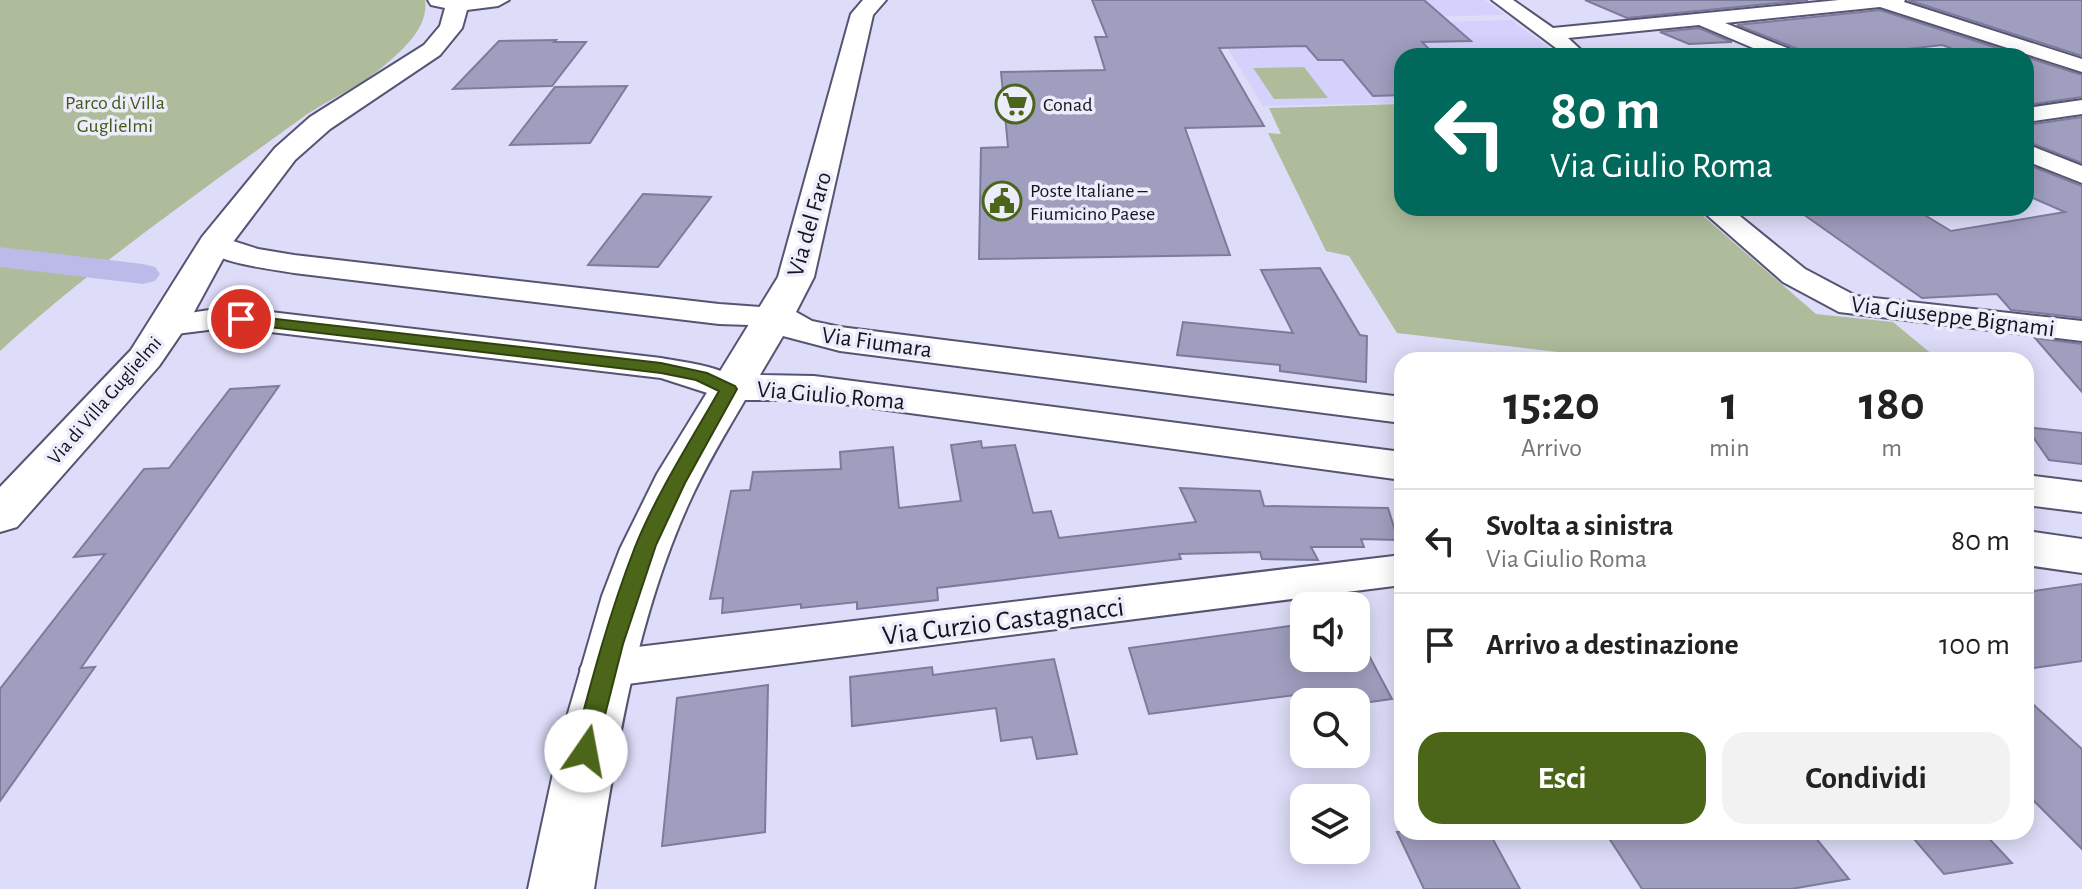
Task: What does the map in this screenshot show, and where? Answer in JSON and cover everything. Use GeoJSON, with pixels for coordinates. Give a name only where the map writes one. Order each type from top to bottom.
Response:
{"type":"FeatureCollection","features":[{"type":"Feature","properties":{"kind":"street"},"geometry":{"type":"LineString","coordinates":[[448,3],[498,0]]}},
{"type":"Feature","properties":{"kind":"street"},"geometry":{"type":"LineString","coordinates":[[846,1],[876,0]]}},
{"type":"Feature","properties":{"kind":"street","name":"Via del Faro"},"geometry":{"type":"LineString","coordinates":[[561,889],[604,669],[646,545],[675,483],[729,389],[776,316],[800,266],[862,14],[864,8],[876,0]]}},
{"type":"Feature","properties":{"kind":"street"},"geometry":{"type":"LineString","coordinates":[[1501,0],[1569,48]]}},
{"type":"Feature","properties":{"kind":"street"},"geometry":{"type":"LineString","coordinates":[[1551,34],[1885,1],[2027,48]]}},
{"type":"Feature","properties":{"kind":"street","name":"Via di Villa Guglielmi"},"geometry":{"type":"LineString","coordinates":[[0,516],[145,358],[168,325],[214,244],[292,146],[329,117],[432,50],[451,28],[448,3]]}},
{"type":"Feature","properties":{"kind":"street"},"geometry":{"type":"LineString","coordinates":[[1700,19],[1771,48]]}},
{"type":"Feature","properties":{"kind":"street"},"geometry":{"type":"LineString","coordinates":[[2034,50],[2082,66]]}},
{"type":"Feature","properties":{"kind":"street"},"geometry":{"type":"LineString","coordinates":[[2034,114],[2082,107]]}},
{"type":"Feature","properties":{"kind":"street"},"geometry":{"type":"LineString","coordinates":[[2034,155],[2082,175]]}},
{"type":"Feature","properties":{"kind":"street","name":"Via Giuseppe Bignami"},"geometry":{"type":"LineString","coordinates":[[1722,216],[1804,285],[1850,305],[2082,331]]}},
{"type":"Feature","properties":{"kind":"street","name":"Via Fiumara"},"geometry":{"type":"LineString","coordinates":[[214,244],[286,263],[719,314],[776,316],[799,329],[840,339],[1394,409]]}},
{"type":"Feature","properties":{"kind":"street","name":"Via Giulio Roma"},"geometry":{"type":"LineString","coordinates":[[168,325],[216,319],[262,321],[661,368],[701,377],[729,389],[773,386],[814,388],[1394,465]]}},
{"type":"Feature","properties":{"kind":"street"},"geometry":{"type":"LineString","coordinates":[[2034,491],[2082,497]]}},
{"type":"Feature","properties":{"kind":"street"},"geometry":{"type":"LineString","coordinates":[[2034,549],[2082,556]]}},
{"type":"Feature","properties":{"kind":"street","name":"Via Curzio Castagnacci"},"geometry":{"type":"LineString","coordinates":[[604,669],[1394,571]]}},
{"type":"Feature","properties":{"kind":"shaded area"},"geometry":{"type":"Polygon","coordinates":[[[1198,0],[1485,0],[1505,15],[1213,22],[1198,0]]]}},
{"type":"Feature","properties":{"kind":"shaded area"},"geometry":{"type":"Polygon","coordinates":[[[1512,20],[1549,48],[1394,48],[1394,103],[1263,106],[1215,28],[1512,20]]]}},
{"type":"Feature","properties":{"kind":"green space","name":"Parco di Villa Guglielmi"},"geometry":{"type":"Polygon","coordinates":[[[0,0],[425,0],[425,10],[414,36],[376,72],[309,113],[184,203],[72,289],[0,351],[0,0]]]}},
{"type":"Feature","properties":{"kind":"green space"},"geometry":{"type":"Polygon","coordinates":[[[1304,67],[1328,98],[1274,99],[1253,68],[1304,67]]]}},
{"type":"Feature","properties":{"kind":"green space"},"geometry":{"type":"Polygon","coordinates":[[[1394,104],[1394,216],[1703,216],[1816,314],[1893,322],[1929,352],[1557,352],[1397,333],[1349,256],[1326,251],[1268,133],[1281,134],[1269,108],[1394,104]]]}},
{"type":"Feature","properties":{"kind":"building"},"geometry":{"type":"Polygon","coordinates":[[[1092,0],[1424,0],[1471,41],[1422,42],[1428,48],[1394,48],[1394,95],[1373,96],[1343,60],[1318,60],[1306,46],[1219,48],[1264,126],[1185,128],[1230,255],[979,259],[981,148],[1008,147],[1001,72],[1105,70],[1095,37],[1107,37],[1092,0]]]}},
{"type":"Feature","properties":{"kind":"building"},"geometry":{"type":"Polygon","coordinates":[[[1585,0],[1808,0],[1627,18],[1585,0]]]}},
{"type":"Feature","properties":{"kind":"building"},"geometry":{"type":"Polygon","coordinates":[[[1908,0],[2082,0],[2082,56],[1908,0]]]}},
{"type":"Feature","properties":{"kind":"building"},"geometry":{"type":"Polygon","coordinates":[[[1880,10],[1997,48],[1950,48],[1942,45],[1916,48],[1795,48],[1737,25],[1880,10]]]}},
{"type":"Feature","properties":{"kind":"building"},"geometry":{"type":"Polygon","coordinates":[[[1699,28],[1732,42],[1689,44],[1660,32],[1699,28]]]}},
{"type":"Feature","properties":{"kind":"building"},"geometry":{"type":"Polygon","coordinates":[[[556,40],[554,42],[586,42],[552,86],[453,89],[499,41],[556,40]]]}},
{"type":"Feature","properties":{"kind":"building"},"geometry":{"type":"Polygon","coordinates":[[[2034,60],[2082,75],[2082,97],[2034,104],[2034,60]]]}},
{"type":"Feature","properties":{"kind":"building"},"geometry":{"type":"Polygon","coordinates":[[[627,86],[590,143],[510,145],[555,87],[627,86]]]}},
{"type":"Feature","properties":{"kind":"building"},"geometry":{"type":"Polygon","coordinates":[[[2082,117],[2082,163],[2034,144],[2034,124],[2082,117]]]}},
{"type":"Feature","properties":{"kind":"building"},"geometry":{"type":"Polygon","coordinates":[[[2034,167],[2082,186],[2082,318],[2011,310],[1997,294],[1922,298],[1806,216],[1926,216],[1951,231],[2065,212],[2034,198],[2034,167]]]}},
{"type":"Feature","properties":{"kind":"building"},"geometry":{"type":"Polygon","coordinates":[[[643,194],[711,197],[658,267],[588,265],[643,194]]]}},
{"type":"Feature","properties":{"kind":"building"},"geometry":{"type":"Polygon","coordinates":[[[1320,268],[1360,335],[1367,336],[1366,382],[1280,371],[1280,365],[1177,355],[1183,322],[1293,333],[1261,270],[1320,268]]]}},
{"type":"Feature","properties":{"kind":"building"},"geometry":{"type":"Polygon","coordinates":[[[2035,338],[2082,344],[2082,392],[2035,338]]]}},
{"type":"Feature","properties":{"kind":"building"},"geometry":{"type":"Polygon","coordinates":[[[279,386],[81,668],[95,667],[0,801],[0,689],[105,554],[74,557],[144,469],[169,468],[230,389],[279,386]]]}},
{"type":"Feature","properties":{"kind":"building"},"geometry":{"type":"Polygon","coordinates":[[[2034,428],[2082,433],[2082,464],[2049,460],[2034,438],[2034,428]]]}},
{"type":"Feature","properties":{"kind":"building"},"geometry":{"type":"Polygon","coordinates":[[[981,441],[982,448],[1015,445],[1033,513],[1051,511],[1059,538],[1196,522],[1180,488],[1260,491],[1264,506],[1388,508],[1394,540],[1361,539],[1364,547],[1311,547],[1318,560],[1262,559],[1260,552],[1179,554],[1181,559],[937,588],[938,600],[857,609],[857,602],[801,608],[801,604],[722,613],[723,598],[710,599],[731,491],[750,490],[753,472],[841,469],[840,452],[893,447],[899,508],[961,501],[951,445],[981,441]]]}},
{"type":"Feature","properties":{"kind":"building"},"geometry":{"type":"Polygon","coordinates":[[[2082,584],[2082,661],[2034,668],[2034,591],[2082,584]]]}},
{"type":"Feature","properties":{"kind":"building"},"geometry":{"type":"Polygon","coordinates":[[[1290,626],[1290,672],[1370,672],[1370,657],[1392,699],[1370,702],[1370,688],[1290,688],[1290,696],[1149,714],[1129,648],[1290,626]]]}},
{"type":"Feature","properties":{"kind":"building"},"geometry":{"type":"Polygon","coordinates":[[[1054,659],[1077,754],[1037,759],[1032,737],[1001,741],[996,708],[852,726],[850,677],[932,667],[933,675],[1054,659]]]}},
{"type":"Feature","properties":{"kind":"building"},"geometry":{"type":"Polygon","coordinates":[[[768,685],[765,832],[662,846],[677,698],[768,685]]]}},
{"type":"Feature","properties":{"kind":"building"},"geometry":{"type":"Polygon","coordinates":[[[2034,705],[2082,749],[2082,849],[2034,801],[2034,705]]]}},
{"type":"Feature","properties":{"kind":"building"},"geometry":{"type":"Polygon","coordinates":[[[1401,840],[1493,840],[1520,889],[1424,889],[1401,840]]]}},
{"type":"Feature","properties":{"kind":"building"},"geometry":{"type":"Polygon","coordinates":[[[1610,840],[1817,840],[1849,879],[1791,889],[1642,889],[1610,840]]]}},
{"type":"Feature","properties":{"kind":"building"},"geometry":{"type":"Polygon","coordinates":[[[1915,840],[1990,840],[2012,863],[1944,874],[1915,840]]]}},
{"type":"Feature","properties":{"kind":"waterway"},"geometry":{"type":"LineString","coordinates":[[0,257],[143,274]]}},
{"type":"Feature","properties":{"kind":"place","name":"Conad"},"geometry":{"type":"Point","coordinates":[1015,104]}},
{"type":"Feature","properties":{"kind":"place","name":"Poste Italiane – Fiumicino Paese"},"geometry":{"type":"Point","coordinates":[1002,201]}},
{"type":"Feature","properties":{"kind":"route"},"geometry":{"type":"LineString","coordinates":[[241,319],[661,368],[701,377],[729,389],[675,483],[628,590],[598,693],[586,751]]}}]}
